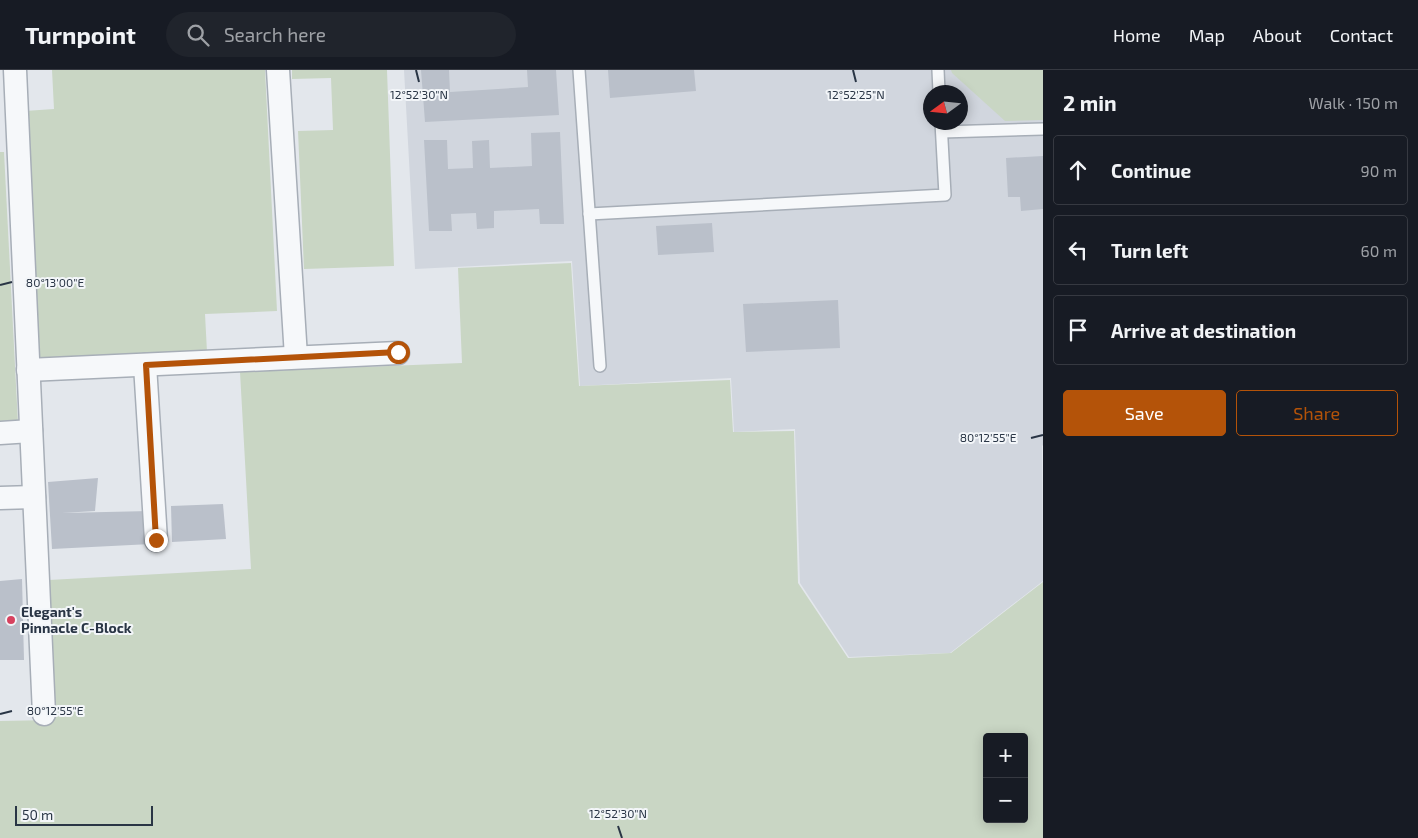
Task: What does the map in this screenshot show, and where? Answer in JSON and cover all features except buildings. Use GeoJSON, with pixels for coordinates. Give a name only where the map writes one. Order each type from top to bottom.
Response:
{"type":"FeatureCollection","features":[{"type":"Feature","properties":{"kind":"street"},"geometry":{"type":"LineString","coordinates":[[15,70],[44,714]]}},
{"type":"Feature","properties":{"kind":"street"},"geometry":{"type":"LineString","coordinates":[[278,70],[296,358]]}},
{"type":"Feature","properties":{"kind":"street"},"geometry":{"type":"LineString","coordinates":[[28,370],[398,352]]}},
{"type":"Feature","properties":{"kind":"street"},"geometry":{"type":"LineString","coordinates":[[146,365],[156,540]]}},
{"type":"Feature","properties":{"kind":"street"},"geometry":{"type":"LineString","coordinates":[[0,433],[31,431]]}},
{"type":"Feature","properties":{"kind":"street"},"geometry":{"type":"LineString","coordinates":[[0,498],[34,497]]}},
{"type":"Feature","properties":{"kind":"lane"},"geometry":{"type":"LineString","coordinates":[[579,70],[600,366]]}},
{"type":"Feature","properties":{"kind":"lane"},"geometry":{"type":"LineString","coordinates":[[938,70],[939,85]]}},
{"type":"Feature","properties":{"kind":"lane"},"geometry":{"type":"LineString","coordinates":[[968,128],[1043,129]]}},
{"type":"Feature","properties":{"kind":"lane"},"geometry":{"type":"LineString","coordinates":[[589,214],[944,195],[942,130]]}},
{"type":"Feature","properties":{"kind":"shaded area"},"geometry":{"type":"Polygon","coordinates":[[[404,70],[1043,70],[1043,581],[950,653],[849,657],[800,583],[795,429],[734,432],[731,378],[580,386],[572,261],[415,269],[404,70]]]}},
{"type":"Feature","properties":{"kind":"green space"},"geometry":{"type":"Polygon","coordinates":[[[52,70],[265,70],[277,311],[205,314],[207,352],[38,361],[25,111],[54,109],[52,70]]]}},
{"type":"Feature","properties":{"kind":"green space"},"geometry":{"type":"Polygon","coordinates":[[[292,70],[387,70],[394,266],[304,269],[298,131],[333,130],[331,78],[292,79],[292,70]]]}},
{"type":"Feature","properties":{"kind":"green space"},"geometry":{"type":"Polygon","coordinates":[[[951,70],[1043,70],[1043,120],[1005,121],[968,87],[968,85],[965,85],[951,70]]]}},
{"type":"Feature","properties":{"kind":"green space"},"geometry":{"type":"Polygon","coordinates":[[[0,152],[4,152],[18,424],[0,425],[0,152]]]}},
{"type":"Feature","properties":{"kind":"green space"},"geometry":{"type":"Polygon","coordinates":[[[571,263],[579,386],[730,380],[733,432],[794,431],[798,583],[848,658],[951,653],[1043,582],[1043,838],[0,838],[0,721],[52,720],[53,641],[49,580],[251,569],[240,372],[462,363],[458,268],[571,263]]]}},
{"type":"Feature","properties":{"kind":"place","name":"Elegant's Pinnacle C-Block"},"geometry":{"type":"Point","coordinates":[11,620]}},
{"type":"Feature","properties":{"kind":"route"},"geometry":{"type":"LineString","coordinates":[[156,540],[146,365],[398,352]]}}]}
